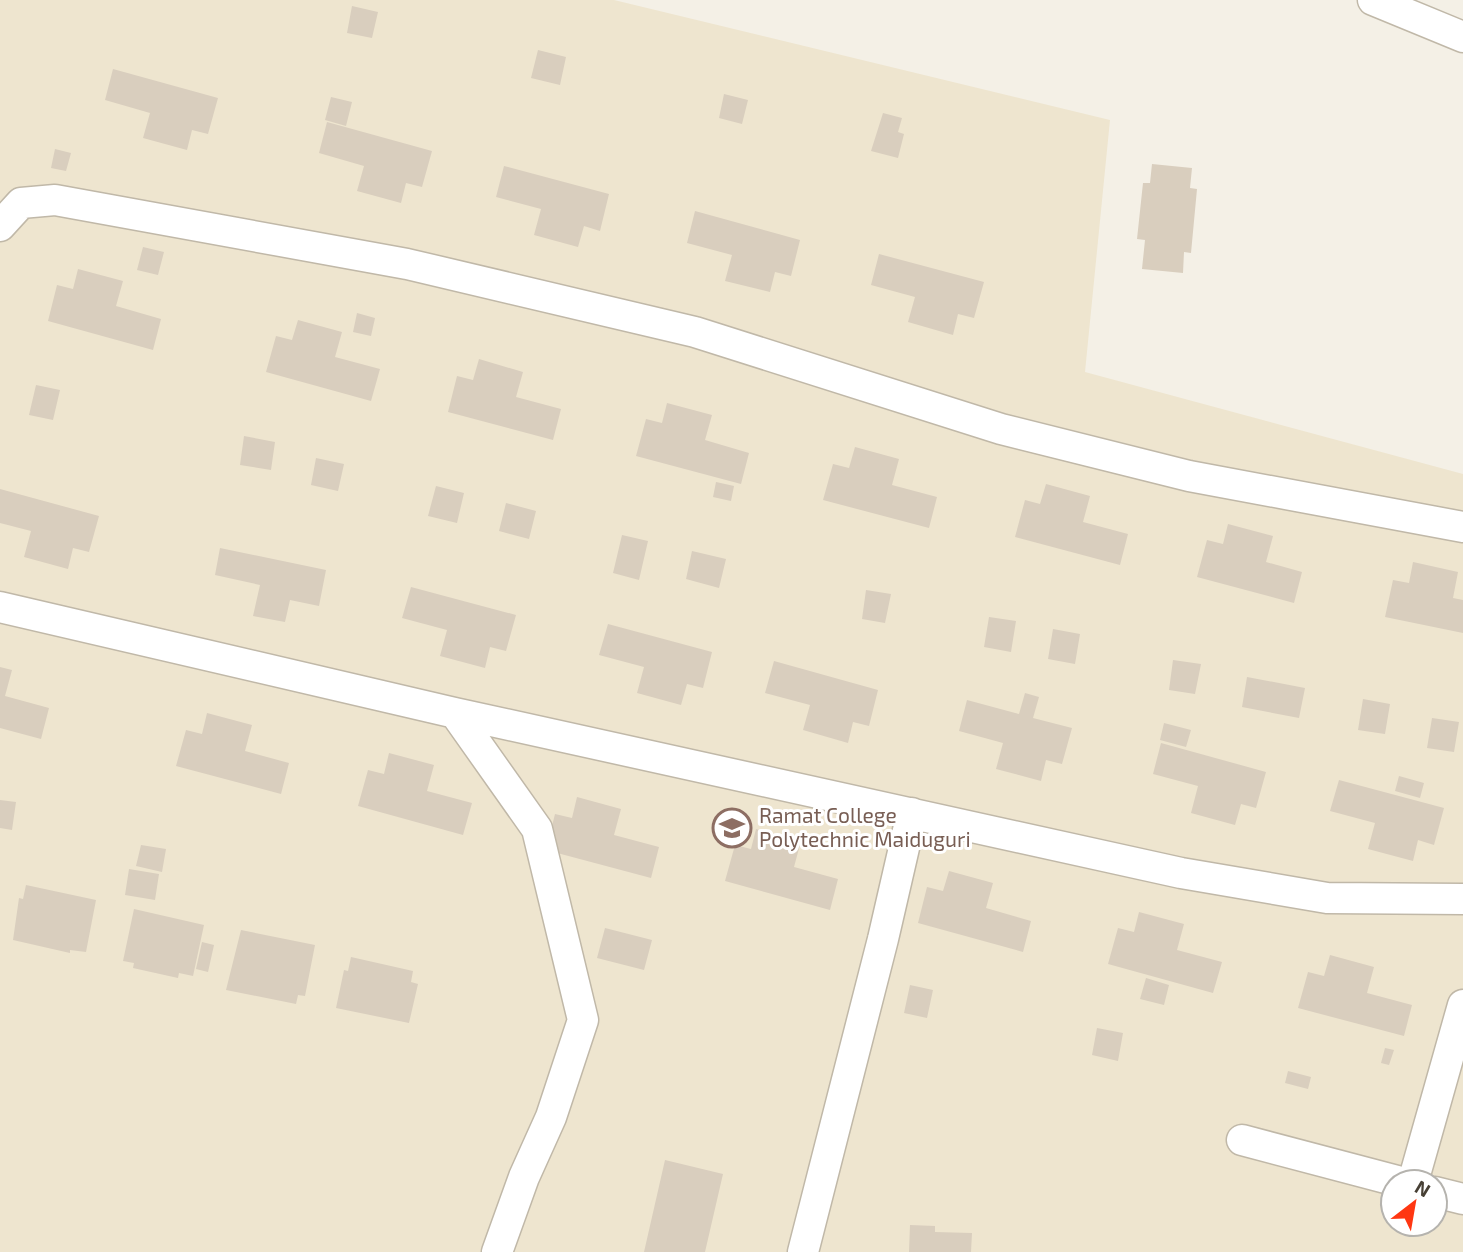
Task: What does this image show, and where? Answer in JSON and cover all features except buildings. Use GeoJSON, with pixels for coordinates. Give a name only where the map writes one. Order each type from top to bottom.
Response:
{"type":"FeatureCollection","features":[{"type":"Feature","properties":{"kind":"street"},"geometry":{"type":"LineString","coordinates":[[1373,0],[1463,37]]}},
{"type":"Feature","properties":{"kind":"street"},"geometry":{"type":"LineString","coordinates":[[0,226],[22,203],[55,200],[407,264],[695,332],[1001,429],[1189,477],[1463,527]]}},
{"type":"Feature","properties":{"kind":"street"},"geometry":{"type":"LineString","coordinates":[[0,607],[455,713],[1181,873],[1327,898],[1463,899]]}},
{"type":"Feature","properties":{"kind":"street"},"geometry":{"type":"LineString","coordinates":[[455,713],[537,829],[583,1020],[551,1117],[524,1177],[497,1252]]}},
{"type":"Feature","properties":{"kind":"street"},"geometry":{"type":"LineString","coordinates":[[803,1252],[883,939],[912,813]]}},
{"type":"Feature","properties":{"kind":"street"},"geometry":{"type":"LineString","coordinates":[[1417,1168],[1463,1005]]}},
{"type":"Feature","properties":{"kind":"street"},"geometry":{"type":"LineString","coordinates":[[1242,1140],[1379,1176]]}},
{"type":"Feature","properties":{"kind":"shaded area","name":"Ramat College Polytechnic Maiduguri"},"geometry":{"type":"Polygon","coordinates":[[[0,0],[614,0],[1110,120],[1085,372],[1463,474],[1463,1252],[0,1252],[0,0]]]}},
{"type":"Feature","properties":{"kind":"place","name":"Ramat College Polytechnic Maiduguri"},"geometry":{"type":"Point","coordinates":[732,828]}}]}
